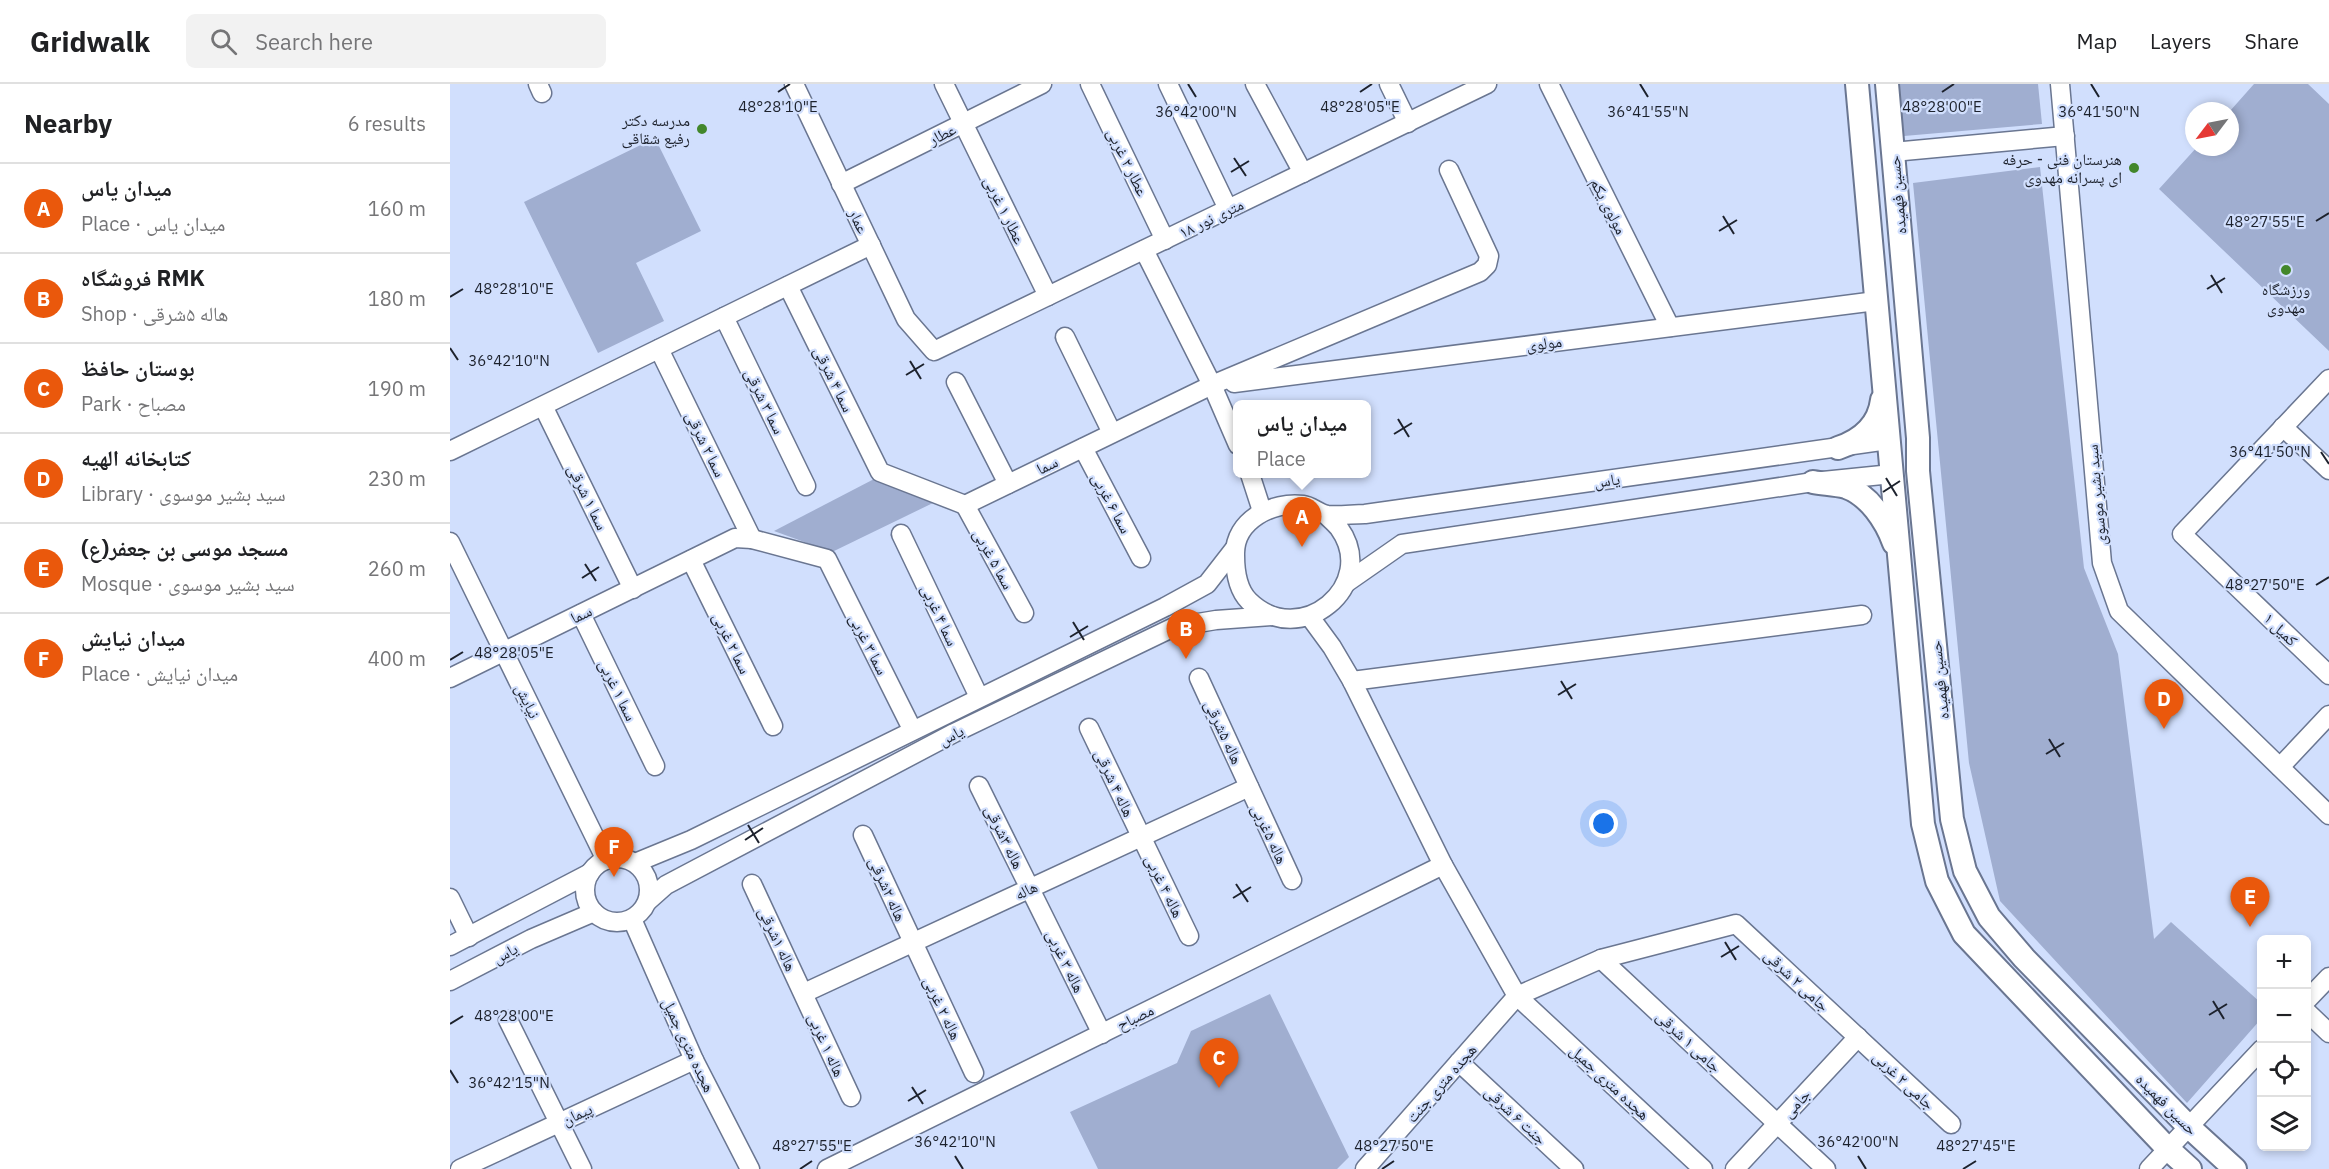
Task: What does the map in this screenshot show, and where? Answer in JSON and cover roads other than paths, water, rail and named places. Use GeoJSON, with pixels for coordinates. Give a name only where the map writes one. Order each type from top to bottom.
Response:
{"type":"FeatureCollection","features":[{"type":"Feature","properties":{"kind":"main road","name":"حسین فهمیده"},"geometry":{"type":"LineString","coordinates":[[1857,84],[1923,824],[1937,881],[1964,934],[2168,1149],[2190,1169]]}},
{"type":"Feature","properties":{"kind":"main road","name":"حسین فهمیده"},"geometry":{"type":"LineString","coordinates":[[1887,84],[1918,438],[1918,471],[1952,819],[1965,871],[1989,917],[2024,958],[2189,1126],[2235,1169]]}},
{"type":"Feature","properties":{"kind":"main road"},"geometry":{"type":"LineString","coordinates":[[1838,448],[1852,443],[1873,426],[1880,413],[1884,386]]}},
{"type":"Feature","properties":{"kind":"main road"},"geometry":{"type":"LineString","coordinates":[[1888,440],[1918,438]]}},
{"type":"Feature","properties":{"kind":"main road"},"geometry":{"type":"LineString","coordinates":[[1892,474],[1918,471]]}},
{"type":"Feature","properties":{"kind":"main road"},"geometry":{"type":"LineString","coordinates":[[1813,482],[1846,487],[1869,502],[1888,528],[1899,557]]}},
{"type":"Feature","properties":{"kind":"street","name":"عمار"},"geometry":{"type":"LineString","coordinates":[[794,84],[906,319],[934,351]]}},
{"type":"Feature","properties":{"kind":"street","name":"عطار ۱ غربی"},"geometry":{"type":"LineString","coordinates":[[945,84],[1048,296]]}},
{"type":"Feature","properties":{"kind":"street","name":"عطار"},"geometry":{"type":"LineString","coordinates":[[842,184],[1042,84]]}},
{"type":"Feature","properties":{"kind":"street","name":"عطار ۲ غربی"},"geometry":{"type":"LineString","coordinates":[[1090,84],[1165,240]]}},
{"type":"Feature","properties":{"kind":"street"},"geometry":{"type":"LineString","coordinates":[[1168,84],[1228,209]]}},
{"type":"Feature","properties":{"kind":"street"},"geometry":{"type":"LineString","coordinates":[[1255,84],[1303,173]]}},
{"type":"Feature","properties":{"kind":"street"},"geometry":{"type":"LineString","coordinates":[[1389,84],[1408,123]]}},
{"type":"Feature","properties":{"kind":"street","name":"۱۸ متری نور"},"geometry":{"type":"LineString","coordinates":[[934,351],[1488,84]]}},
{"type":"Feature","properties":{"kind":"street","name":"مولوی یکم"},"geometry":{"type":"LineString","coordinates":[[1549,84],[1670,327]]}},
{"type":"Feature","properties":{"kind":"street","name":"سید بشیر موسوی"},"geometry":{"type":"LineString","coordinates":[[2060,84],[2102,563],[2105,573],[2119,611],[2329,815]]}},
{"type":"Feature","properties":{"kind":"street"},"geometry":{"type":"LineString","coordinates":[[1893,152],[2065,136]]}},
{"type":"Feature","properties":{"kind":"street","name":"سما"},"geometry":{"type":"LineString","coordinates":[[964,505],[1212,386],[1480,272],[1487,265],[1489,255],[1449,170]]}},
{"type":"Feature","properties":{"kind":"street"},"geometry":{"type":"LineString","coordinates":[[450,451],[871,245]]}},
{"type":"Feature","properties":{"kind":"street"},"geometry":{"type":"LineString","coordinates":[[1144,250],[1212,386],[1233,434]]}},
{"type":"Feature","properties":{"kind":"street","name":"سما ۴ شرقی"},"geometry":{"type":"LineString","coordinates":[[788,286],[880,472],[964,505]]}},
{"type":"Feature","properties":{"kind":"street","name":"مولوی"},"geometry":{"type":"LineString","coordinates":[[1212,386],[1876,301]]}},
{"type":"Feature","properties":{"kind":"street","name":"سما ۳ شرقی"},"geometry":{"type":"LineString","coordinates":[[724,317],[806,486]]}},
{"type":"Feature","properties":{"kind":"street"},"geometry":{"type":"LineString","coordinates":[[1065,337],[1112,434]]}},
{"type":"Feature","properties":{"kind":"street","name":"سما ۲ شرقی"},"geometry":{"type":"LineString","coordinates":[[659,349],[752,539]]}},
{"type":"Feature","properties":{"kind":"street"},"geometry":{"type":"LineString","coordinates":[[2329,379],[2283,427],[2329,470]]}},
{"type":"Feature","properties":{"kind":"street"},"geometry":{"type":"LineString","coordinates":[[956,382],[1008,484]]}},
{"type":"Feature","properties":{"kind":"street","name":"سما ۱ شرقی"},"geometry":{"type":"LineString","coordinates":[[543,406],[633,589]]}},
{"type":"Feature","properties":{"kind":"street","name":"کمیل ۱"},"geometry":{"type":"LineString","coordinates":[[2283,427],[2182,534],[2329,675]]}},
{"type":"Feature","properties":{"kind":"street","name":"یاس"},"geometry":{"type":"LineString","coordinates":[[1326,515],[1365,514],[1888,440]]}},
{"type":"Feature","properties":{"kind":"street","name":"سما ۶ غربی"},"geometry":{"type":"LineString","coordinates":[[1083,448],[1141,558]]}},
{"type":"Feature","properties":{"kind":"street","name":"یاس"},"geometry":{"type":"LineString","coordinates":[[1346,583],[1402,544],[1813,482],[1892,474]]}},
{"type":"Feature","properties":{"kind":"street"},"geometry":{"type":"LineString","coordinates":[[1251,478],[1262,511]]}},
{"type":"Feature","properties":{"kind":"street"},"geometry":{"type":"LineString","coordinates":[[1283,504],[1306,505],[1326,515],[1339,528],[1347,546],[1350,564],[1346,583],[1337,597],[1325,609],[1310,617],[1291,620],[1272,616],[1249,601],[1236,576],[1235,548],[1245,527],[1262,511],[1283,504]]}},
{"type":"Feature","properties":{"kind":"street","name":"سما ۵ غربی"},"geometry":{"type":"LineString","coordinates":[[964,505],[1024,613]]}},
{"type":"Feature","properties":{"kind":"street","name":"سما ۴ غربی"},"geometry":{"type":"LineString","coordinates":[[901,534],[979,697]]}},
{"type":"Feature","properties":{"kind":"street","name":"سما"},"geometry":{"type":"LineString","coordinates":[[450,678],[735,538],[752,539],[827,559]]}},
{"type":"Feature","properties":{"kind":"street","name":"نیایش"},"geometry":{"type":"LineString","coordinates":[[450,542],[606,860]]}},
{"type":"Feature","properties":{"kind":"street","name":"یاس"},"geometry":{"type":"LineString","coordinates":[[635,863],[691,840],[1207,584],[1235,548]]}},
{"type":"Feature","properties":{"kind":"street","name":"سما ۳ غربی"},"geometry":{"type":"LineString","coordinates":[[827,559],[912,729]]}},
{"type":"Feature","properties":{"kind":"street","name":"سما ۲ غربی"},"geometry":{"type":"LineString","coordinates":[[691,560],[773,726]]}},
{"type":"Feature","properties":{"kind":"street","name":"سما ۱ غربی"},"geometry":{"type":"LineString","coordinates":[[581,614],[655,766]]}},
{"type":"Feature","properties":{"kind":"street"},"geometry":{"type":"LineString","coordinates":[[1352,681],[1863,615]]}},
{"type":"Feature","properties":{"kind":"street","name":"یاس"},"geometry":{"type":"LineString","coordinates":[[648,901],[666,885],[954,733],[1174,627],[1216,620],[1272,616]]}},
{"type":"Feature","properties":{"kind":"street"},"geometry":{"type":"LineString","coordinates":[[1310,617],[1332,647],[1352,681],[1443,865],[1517,996],[1601,959]]}},
{"type":"Feature","properties":{"kind":"street","name":"هاله ۵شرقی"},"geometry":{"type":"LineString","coordinates":[[1199,678],[1249,787]]}},
{"type":"Feature","properties":{"kind":"street"},"geometry":{"type":"LineString","coordinates":[[2280,767],[2329,715]]}},
{"type":"Feature","properties":{"kind":"street","name":"هاله ۴ شرقی"},"geometry":{"type":"LineString","coordinates":[[1089,728],[1141,837]]}},
{"type":"Feature","properties":{"kind":"street","name":"هاله ۳شرقی"},"geometry":{"type":"LineString","coordinates":[[980,786],[1030,888]]}},
{"type":"Feature","properties":{"kind":"street","name":"هاله"},"geometry":{"type":"LineString","coordinates":[[804,993],[1249,787]]}},
{"type":"Feature","properties":{"kind":"street","name":"هاله ۵غربی"},"geometry":{"type":"LineString","coordinates":[[1249,787],[1292,880]]}},
{"type":"Feature","properties":{"kind":"street","name":"هاله ۲شرقی"},"geometry":{"type":"LineString","coordinates":[[863,835],[912,943]]}},
{"type":"Feature","properties":{"kind":"street","name":"هاله ۴ غربی"},"geometry":{"type":"LineString","coordinates":[[1141,837],[1189,936]]}},
{"type":"Feature","properties":{"kind":"street"},"geometry":{"type":"LineString","coordinates":[[626,859],[635,863],[644,872],[649,883],[648,901],[642,911],[632,919],[612,922],[594,912],[585,893],[590,873],[606,860],[626,859]]}},
{"type":"Feature","properties":{"kind":"street","name":"مصباح"},"geometry":{"type":"LineString","coordinates":[[827,1169],[1443,865]]}},
{"type":"Feature","properties":{"kind":"street","name":"یاس"},"geometry":{"type":"LineString","coordinates":[[450,946],[590,873]]}},
{"type":"Feature","properties":{"kind":"street","name":"هاله ۱شرقی"},"geometry":{"type":"LineString","coordinates":[[752,884],[804,993]]}},
{"type":"Feature","properties":{"kind":"street","name":"هاله ۳ غربی"},"geometry":{"type":"LineString","coordinates":[[1030,888],[1102,1034]]}},
{"type":"Feature","properties":{"kind":"street"},"geometry":{"type":"LineString","coordinates":[[450,898],[469,937]]}},
{"type":"Feature","properties":{"kind":"street","name":"یاس"},"geometry":{"type":"LineString","coordinates":[[450,981],[531,939],[594,912]]}},
{"type":"Feature","properties":{"kind":"street","name":"هجده متری جمیل"},"geometry":{"type":"LineString","coordinates":[[632,919],[694,1060],[750,1169]]}},
{"type":"Feature","properties":{"kind":"street","name":"جامی ۲ شرقی"},"geometry":{"type":"LineString","coordinates":[[1601,959],[1736,924],[1858,1037]]}},
{"type":"Feature","properties":{"kind":"street","name":"هاله ۲ غربی"},"geometry":{"type":"LineString","coordinates":[[912,943],[974,1073]]}},
{"type":"Feature","properties":{"kind":"street","name":"جامی ۱ شرقی"},"geometry":{"type":"LineString","coordinates":[[1601,959],[1826,1169]]}},
{"type":"Feature","properties":{"kind":"street"},"geometry":{"type":"LineString","coordinates":[[2311,996],[2329,976]]}},
{"type":"Feature","properties":{"kind":"street","name":"هاله ۱ غربی"},"geometry":{"type":"LineString","coordinates":[[804,993],[851,1097]]}},
{"type":"Feature","properties":{"kind":"street","name":"هجده متری جنت"},"geometry":{"type":"LineString","coordinates":[[1375,1165],[1459,1062],[1517,996]]}},
{"type":"Feature","properties":{"kind":"street","name":"هجده متری جمیل"},"geometry":{"type":"LineString","coordinates":[[1517,996],[1703,1169]]}},
{"type":"Feature","properties":{"kind":"street"},"geometry":{"type":"LineString","coordinates":[[2311,1015],[2329,1033]]}},
{"type":"Feature","properties":{"kind":"street"},"geometry":{"type":"LineString","coordinates":[[508,1020],[582,1169]]}},
{"type":"Feature","properties":{"kind":"street","name":"جامی"},"geometry":{"type":"LineString","coordinates":[[1735,1169],[1858,1037]]}},
{"type":"Feature","properties":{"kind":"street","name":"جامی ۲ غربی"},"geometry":{"type":"LineString","coordinates":[[1858,1037],[1951,1124]]}},
{"type":"Feature","properties":{"kind":"street"},"geometry":{"type":"LineString","coordinates":[[2149,1169],[2257,1054]]}},
{"type":"Feature","properties":{"kind":"street","name":"پیمان"},"geometry":{"type":"LineString","coordinates":[[460,1169],[694,1060]]}},
{"type":"Feature","properties":{"kind":"street","name":"جنت ۶ شرقی"},"geometry":{"type":"LineString","coordinates":[[1459,1062],[1574,1169]]}},
{"type":"Feature","properties":{"kind":"place","name":"مدرسه دکتر رفیع شقاقی"},"geometry":{"type":"Point","coordinates":[702,129]}},
{"type":"Feature","properties":{"kind":"place","name":"هنرستان فنی - حرفه ای پسرانه مهدوی"},"geometry":{"type":"Point","coordinates":[2134,168]}},
{"type":"Feature","properties":{"kind":"place","name":"ورزشگاه مهدوی"},"geometry":{"type":"Point","coordinates":[2286,270]}},
{"type":"Feature","properties":{"kind":"place","name":"میدان یاس"},"geometry":{"type":"Point","coordinates":[1302,547]}},
{"type":"Feature","properties":{"kind":"place","name":"فروشگاه RMK"},"geometry":{"type":"Point","coordinates":[1186,659]}},
{"type":"Feature","properties":{"kind":"place","name":"کتابخانه الهیه"},"geometry":{"type":"Point","coordinates":[2164,729]}},
{"type":"Feature","properties":{"kind":"place","name":"میدان نیایش"},"geometry":{"type":"Point","coordinates":[614,877]}},
{"type":"Feature","properties":{"kind":"place","name":"مسجد موسی بن جعفر(ع)"},"geometry":{"type":"Point","coordinates":[2250,927]}},
{"type":"Feature","properties":{"kind":"place","name":"بوستان حافظ"},"geometry":{"type":"Point","coordinates":[1219,1088]}}]}
